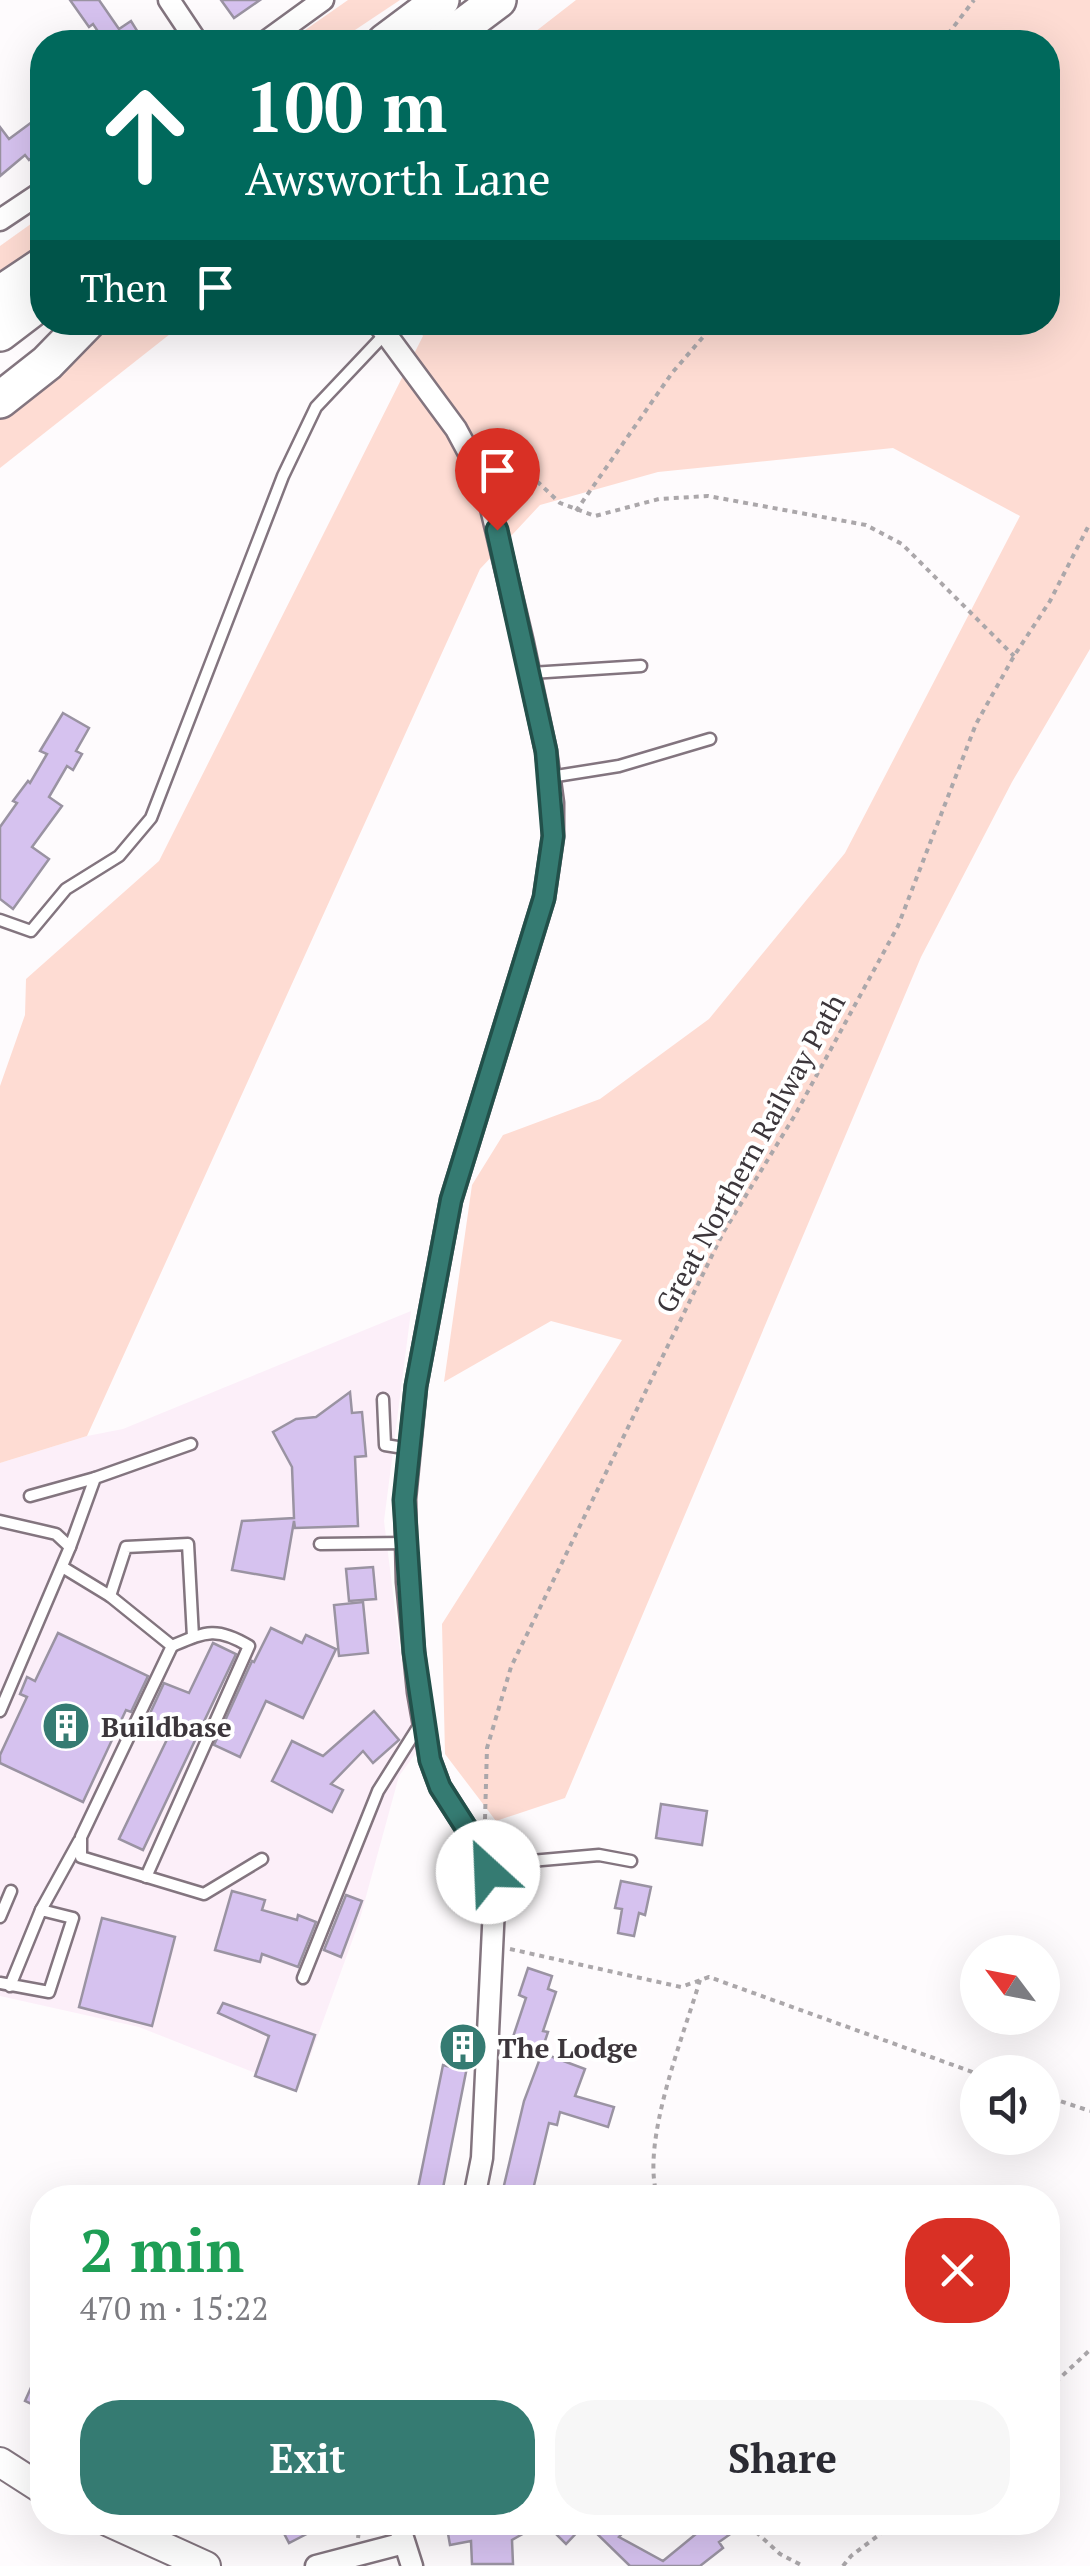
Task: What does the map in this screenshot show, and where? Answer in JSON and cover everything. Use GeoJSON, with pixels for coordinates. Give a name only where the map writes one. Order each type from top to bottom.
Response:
{"type":"FeatureCollection","features":[{"type":"Feature","properties":{"kind":"highway"},"geometry":{"type":"LineString","coordinates":[[401,30],[441,0]]}},
{"type":"Feature","properties":{"kind":"highway"},"geometry":{"type":"LineString","coordinates":[[458,30],[498,0]]}},
{"type":"Feature","properties":{"kind":"highway"},"geometry":{"type":"LineString","coordinates":[[0,294],[30,274]]}},
{"type":"Feature","properties":{"kind":"highway"},"geometry":{"type":"LineString","coordinates":[[0,333],[30,310]]}},
{"type":"Feature","properties":{"kind":"highway"},"geometry":{"type":"LineString","coordinates":[[0,376],[54,335]]}},
{"type":"Feature","properties":{"kind":"highway"},"geometry":{"type":"LineString","coordinates":[[0,400],[47,363],[74,335]]}},
{"type":"Feature","properties":{"kind":"street"},"geometry":{"type":"LineString","coordinates":[[169,0],[189,30]]}},
{"type":"Feature","properties":{"kind":"street"},"geometry":{"type":"LineString","coordinates":[[282,30],[323,0]]}},
{"type":"Feature","properties":{"kind":"street"},"geometry":{"type":"LineString","coordinates":[[0,220],[30,200]]}},
{"type":"Feature","properties":{"kind":"street"},"geometry":{"type":"LineString","coordinates":[[386,335],[456,429],[485,484],[530,673],[549,777],[553,836],[544,898],[451,1200],[416,1386],[404,1500],[407,1582],[430,1760],[440,1787],[479,1848],[494,1907],[482,2158],[477,2185]]}},
{"type":"Feature","properties":{"kind":"street"},"geometry":{"type":"LineString","coordinates":[[129,2535],[164,2558],[206,2566]]}},
{"type":"Feature","properties":{"kind":"street"},"geometry":{"type":"LineString","coordinates":[[316,2566],[396,2535]]}},
{"type":"Feature","properties":{"kind":"street"},"geometry":{"type":"LineString","coordinates":[[402,2535],[412,2566]]}},
{"type":"Feature","properties":{"kind":"lane"},"geometry":{"type":"LineString","coordinates":[[0,920],[31,931],[66,889],[119,856],[151,818],[283,476],[316,407],[375,335]]}},
{"type":"Feature","properties":{"kind":"lane"},"geometry":{"type":"LineString","coordinates":[[530,673],[641,666]]}},
{"type":"Feature","properties":{"kind":"lane"},"geometry":{"type":"LineString","coordinates":[[549,777],[618,766],[710,739]]}},
{"type":"Feature","properties":{"kind":"lane"},"geometry":{"type":"LineString","coordinates":[[384,1399],[384,1446],[410,1449]]}},
{"type":"Feature","properties":{"kind":"lane"},"geometry":{"type":"LineString","coordinates":[[30,1496],[191,1444]]}},
{"type":"Feature","properties":{"kind":"lane"},"geometry":{"type":"LineString","coordinates":[[0,1711],[64,1568],[95,1478]]}},
{"type":"Feature","properties":{"kind":"lane"},"geometry":{"type":"LineString","coordinates":[[0,1521],[56,1534],[70,1547]]}},
{"type":"Feature","properties":{"kind":"lane"},"geometry":{"type":"LineString","coordinates":[[320,1544],[406,1543]]}},
{"type":"Feature","properties":{"kind":"lane"},"geometry":{"type":"LineString","coordinates":[[110,1596],[126,1548],[188,1544],[193,1637]]}},
{"type":"Feature","properties":{"kind":"lane"},"geometry":{"type":"LineString","coordinates":[[64,1568],[110,1596],[172,1646]]}},
{"type":"Feature","properties":{"kind":"lane"},"geometry":{"type":"LineString","coordinates":[[41,1910],[73,1918],[49,1992],[5,1984],[41,1910],[81,1838],[172,1646],[208,1631],[233,1636],[249,1646],[146,1877]]}},
{"type":"Feature","properties":{"kind":"lane"},"geometry":{"type":"LineString","coordinates":[[303,1978],[378,1791],[423,1720]]}},
{"type":"Feature","properties":{"kind":"lane"},"geometry":{"type":"LineString","coordinates":[[81,1838],[81,1857],[204,1894],[262,1859]]}},
{"type":"Feature","properties":{"kind":"lane"},"geometry":{"type":"LineString","coordinates":[[485,1865],[600,1854],[631,1861]]}},
{"type":"Feature","properties":{"kind":"lane"},"geometry":{"type":"LineString","coordinates":[[0,1917],[11,1891]]}},
{"type":"Feature","properties":{"kind":"path"},"geometry":{"type":"LineString","coordinates":[[951,30],[974,0]]}},
{"type":"Feature","properties":{"kind":"path"},"geometry":{"type":"LineString","coordinates":[[576,510],[672,373],[705,335]]}},
{"type":"Feature","properties":{"kind":"path"},"geometry":{"type":"LineString","coordinates":[[485,484],[524,469],[560,502],[594,516],[659,499],[708,496],[866,525],[902,544],[1014,656]]}},
{"type":"Feature","properties":{"kind":"path","name":"Great Northern Railway Path"},"geometry":{"type":"LineString","coordinates":[[486,1816],[487,1748],[510,1668],[723,1234],[795,1115],[898,926],[976,724],[1050,601],[1090,522]]}},
{"type":"Feature","properties":{"kind":"path"},"geometry":{"type":"LineString","coordinates":[[493,1949],[510,1949],[681,1986],[709,1977],[960,2068]]}},
{"type":"Feature","properties":{"kind":"path"},"geometry":{"type":"LineString","coordinates":[[653,2185],[655,2134],[700,1980]]}},
{"type":"Feature","properties":{"kind":"path"},"geometry":{"type":"LineString","coordinates":[[1060,2101],[1090,2111]]}},
{"type":"Feature","properties":{"kind":"path"},"geometry":{"type":"LineString","coordinates":[[1060,2378],[1090,2350]]}},
{"type":"Feature","properties":{"kind":"path"},"geometry":{"type":"LineString","coordinates":[[759,2535],[780,2554],[803,2566]]}},
{"type":"Feature","properties":{"kind":"path"},"geometry":{"type":"LineString","coordinates":[[843,2566],[878,2535]]}},
{"type":"Feature","properties":{"kind":"shaded area"},"geometry":{"type":"Polygon","coordinates":[[[348,0],[400,0],[355,30],[305,30],[348,0]]]}},
{"type":"Feature","properties":{"kind":"shaded area"},"geometry":{"type":"Polygon","coordinates":[[[576,0],[1090,0],[1090,649],[1012,782],[921,957],[565,1798],[496,1821],[445,1754],[442,1624],[622,1340],[551,1321],[444,1382],[472,1185],[503,1135],[600,1099],[709,1019],[845,853],[1020,516],[893,448],[658,472],[540,505],[480,569],[87,1436],[0,1463],[0,1086],[25,1015],[26,979],[159,861],[422,335],[1060,335],[1060,30],[537,30],[576,0]]]}},
{"type":"Feature","properties":{"kind":"shaded area"},"geometry":{"type":"Polygon","coordinates":[[[30,225],[30,257],[0,277],[0,246],[30,225]]]}},
{"type":"Feature","properties":{"kind":"shaded area"},"geometry":{"type":"Polygon","coordinates":[[[99,335],[169,335],[0,468],[0,417],[99,335]]]}},
{"type":"Feature","properties":{"kind":"shaded area"},"geometry":{"type":"Polygon","coordinates":[[[411,1311],[384,1521],[404,1682],[418,1750],[399,1776],[359,1922],[298,2090],[139,2027],[0,1996],[0,1463],[123,1429],[411,1311]]]}},
{"type":"Feature","properties":{"kind":"building"},"geometry":{"type":"Polygon","coordinates":[[[70,0],[99,0],[119,29],[131,21],[137,30],[97,30],[93,24],[89,27],[70,0]]]}},
{"type":"Feature","properties":{"kind":"building"},"geometry":{"type":"Polygon","coordinates":[[[221,0],[260,0],[234,18],[221,0]]]}},
{"type":"Feature","properties":{"kind":"building"},"geometry":{"type":"Polygon","coordinates":[[[30,123],[30,159],[25,155],[0,176],[0,127],[9,139],[30,123]]]}},
{"type":"Feature","properties":{"kind":"building"},"geometry":{"type":"Polygon","coordinates":[[[63,713],[89,728],[76,751],[82,754],[73,770],[67,766],[49,797],[62,806],[32,847],[49,859],[13,909],[0,899],[0,827],[17,803],[13,801],[30,783],[47,754],[40,751],[63,713]]]}},
{"type":"Feature","properties":{"kind":"building"},"geometry":{"type":"Polygon","coordinates":[[[350,1392],[352,1413],[362,1412],[366,1456],[355,1457],[358,1526],[295,1528],[294,1521],[284,1579],[232,1570],[242,1521],[294,1518],[292,1467],[273,1432],[296,1419],[316,1417],[350,1392]]]}},
{"type":"Feature","properties":{"kind":"building"},"geometry":{"type":"Polygon","coordinates":[[[373,1567],[376,1599],[349,1601],[346,1569],[373,1567]]]}},
{"type":"Feature","properties":{"kind":"building"},"geometry":{"type":"Polygon","coordinates":[[[363,1602],[368,1653],[339,1656],[334,1605],[363,1602]]]}},
{"type":"Feature","properties":{"kind":"building"},"geometry":{"type":"Polygon","coordinates":[[[271,1628],[302,1643],[306,1635],[336,1649],[303,1718],[266,1701],[240,1757],[214,1745],[271,1628]]]}},
{"type":"Feature","properties":{"kind":"building","name":"Buildbase"},"geometry":{"type":"Polygon","coordinates":[[[58,1633],[148,1676],[131,1712],[126,1710],[83,1802],[0,1763],[0,1755],[27,1697],[20,1694],[27,1677],[35,1681],[58,1633]]]}},
{"type":"Feature","properties":{"kind":"building"},"geometry":{"type":"Polygon","coordinates":[[[213,1643],[236,1654],[143,1850],[119,1839],[171,1731],[147,1720],[164,1683],[189,1693],[213,1643]]]}},
{"type":"Feature","properties":{"kind":"building"},"geometry":{"type":"Polygon","coordinates":[[[374,1711],[399,1740],[373,1763],[363,1751],[331,1784],[343,1790],[332,1812],[272,1781],[292,1741],[323,1756],[374,1711]]]}},
{"type":"Feature","properties":{"kind":"building"},"geometry":{"type":"Polygon","coordinates":[[[661,1804],[707,1811],[702,1845],[656,1838],[661,1804]]]}},
{"type":"Feature","properties":{"kind":"building"},"geometry":{"type":"Polygon","coordinates":[[[621,1881],[651,1887],[645,1915],[639,1913],[634,1936],[618,1933],[622,1909],[615,1908],[621,1881]]]}},
{"type":"Feature","properties":{"kind":"building"},"geometry":{"type":"Polygon","coordinates":[[[232,1891],[265,1900],[262,1910],[316,1922],[298,1967],[262,1954],[260,1962],[215,1950],[232,1891]]]}},
{"type":"Feature","properties":{"kind":"building"},"geometry":{"type":"Polygon","coordinates":[[[346,1895],[362,1901],[341,1957],[324,1950],[346,1895]]]}},
{"type":"Feature","properties":{"kind":"building"},"geometry":{"type":"Polygon","coordinates":[[[102,1918],[175,1937],[152,2026],[79,2007],[102,1918]]]}},
{"type":"Feature","properties":{"kind":"building"},"geometry":{"type":"Polygon","coordinates":[[[528,1968],[552,1976],[548,1989],[556,1992],[543,2031],[548,2032],[542,2050],[512,2040],[526,1998],[519,1995],[528,1968]]]}},
{"type":"Feature","properties":{"kind":"building"},"geometry":{"type":"Polygon","coordinates":[[[223,2003],[315,2035],[296,2091],[255,2076],[269,2036],[218,2013],[223,2003]]]}},
{"type":"Feature","properties":{"kind":"building"},"geometry":{"type":"Polygon","coordinates":[[[453,2028],[474,2029],[473,2067],[467,2067],[444,2185],[419,2185],[443,2065],[450,2067],[453,2028]]]}},
{"type":"Feature","properties":{"kind":"building"},"geometry":{"type":"Polygon","coordinates":[[[542,2053],[585,2069],[575,2096],[614,2107],[608,2127],[560,2112],[557,2125],[549,2123],[534,2185],[504,2185],[524,2101],[542,2053]]]}},
{"type":"Feature","properties":{"kind":"building"},"geometry":{"type":"Polygon","coordinates":[[[285,2535],[305,2535],[289,2543],[285,2535]]]}},
{"type":"Feature","properties":{"kind":"building"},"geometry":{"type":"Polygon","coordinates":[[[448,2535],[521,2535],[512,2540],[513,2564],[472,2564],[471,2541],[450,2545],[448,2535]]]}},
{"type":"Feature","properties":{"kind":"building"},"geometry":{"type":"Polygon","coordinates":[[[557,2535],[575,2535],[566,2544],[557,2535]]]}},
{"type":"Feature","properties":{"kind":"building"},"geometry":{"type":"Polygon","coordinates":[[[598,2535],[621,2535],[663,2561],[695,2535],[729,2535],[719,2542],[723,2548],[700,2566],[630,2566],[598,2535]]]}},
{"type":"Feature","properties":{"kind":"place","name":"Buildbase"},"geometry":{"type":"Point","coordinates":[66,1726]}},
{"type":"Feature","properties":{"kind":"place","name":"The Lodge"},"geometry":{"type":"Point","coordinates":[463,2047]}},
{"type":"Feature","properties":{"kind":"route"},"geometry":{"type":"LineString","coordinates":[[488,1872],[479,1848],[440,1787],[430,1760],[418,1692],[404,1500],[416,1386],[451,1200],[544,898],[553,836],[546,751],[497,530]]}}]}
